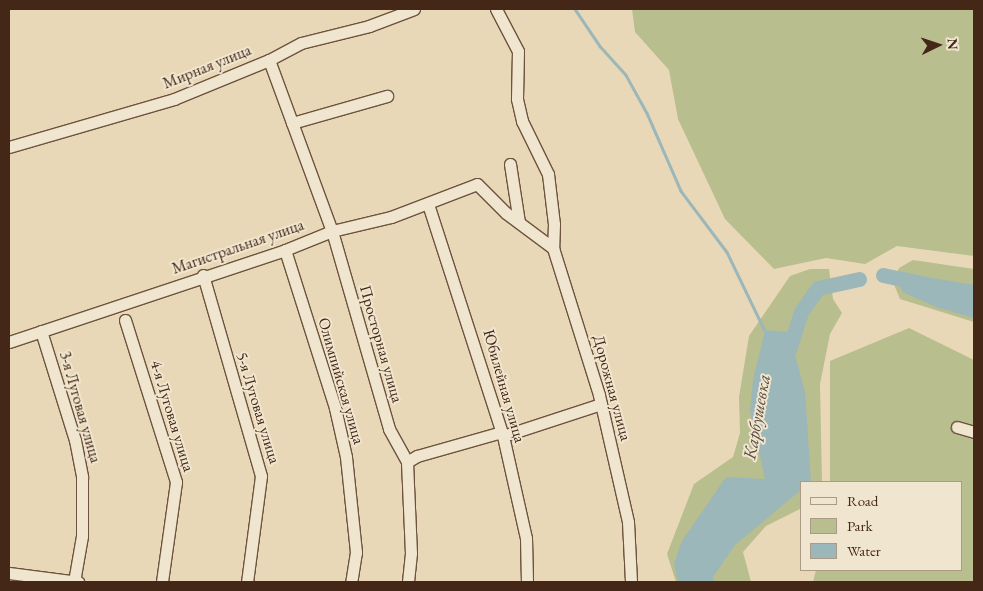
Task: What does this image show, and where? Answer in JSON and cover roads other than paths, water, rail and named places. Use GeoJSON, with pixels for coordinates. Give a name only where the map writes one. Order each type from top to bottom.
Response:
{"type":"FeatureCollection","features":[{"type":"Feature","properties":{"kind":"street","name":"Мирная улица"},"geometry":{"type":"LineString","coordinates":[[9,147],[174,99],[270,60],[301,42],[369,26],[414,9]]}},
{"type":"Feature","properties":{"kind":"street","name":"Дорожная улица"},"geometry":{"type":"LineString","coordinates":[[496,9],[518,51],[517,99],[522,121],[548,174],[554,224],[553,248],[601,404],[628,522],[631,582]]}},
{"type":"Feature","properties":{"kind":"street","name":"Просторная улица"},"geometry":{"type":"LineString","coordinates":[[270,60],[332,231],[389,429],[407,462]]}},
{"type":"Feature","properties":{"kind":"street"},"geometry":{"type":"LineString","coordinates":[[292,123],[387,96]]}},
{"type":"Feature","properties":{"kind":"street"},"geometry":{"type":"LineString","coordinates":[[510,164],[519,222],[553,248]]}},
{"type":"Feature","properties":{"kind":"street","name":"Магистральная улица"},"geometry":{"type":"LineString","coordinates":[[9,342],[203,275],[285,250],[332,231],[391,217],[477,184],[519,222]]}},
{"type":"Feature","properties":{"kind":"street","name":"Юбилейная улица"},"geometry":{"type":"LineString","coordinates":[[428,204],[502,434],[526,538],[527,582]]}},
{"type":"Feature","properties":{"kind":"street","name":"Олимпийская улица"},"geometry":{"type":"LineString","coordinates":[[285,250],[335,408],[346,457],[356,552],[351,582]]}},
{"type":"Feature","properties":{"kind":"street","name":"5-я Луговая улица"},"geometry":{"type":"LineString","coordinates":[[203,275],[261,476],[247,582]]}},
{"type":"Feature","properties":{"kind":"street","name":"4-я Луговая улица"},"geometry":{"type":"LineString","coordinates":[[125,320],[176,482],[162,582]]}},
{"type":"Feature","properties":{"kind":"street","name":"3-я Луговая улица"},"geometry":{"type":"LineString","coordinates":[[41,331],[75,440],[82,477],[82,536],[74,582]]}},
{"type":"Feature","properties":{"kind":"street"},"geometry":{"type":"LineString","coordinates":[[408,582],[411,553],[407,462],[416,456],[502,434],[601,404]]}},
{"type":"Feature","properties":{"kind":"street"},"geometry":{"type":"LineString","coordinates":[[957,427],[974,432]]}},
{"type":"Feature","properties":{"kind":"street"},"geometry":{"type":"LineString","coordinates":[[9,573],[78,582]]}},
{"type":"Feature","properties":{"kind":"water"},"geometry":{"type":"Polygon","coordinates":[[[909,274],[974,285],[974,318],[936,307],[903,292],[897,280],[909,274]]]}},
{"type":"Feature","properties":{"kind":"water"},"geometry":{"type":"Polygon","coordinates":[[[765,330],[789,332],[805,392],[811,481],[800,481],[800,491],[735,545],[713,577],[714,582],[678,582],[674,564],[682,541],[726,477],[765,479],[750,411],[753,380],[765,330]]]}},
{"type":"Feature","properties":{"kind":"waterway"},"geometry":{"type":"LineString","coordinates":[[575,9],[600,46],[626,75],[647,113],[681,191],[727,252],[766,333]]}},
{"type":"Feature","properties":{"kind":"waterway","name":"Карбушевка"},"geometry":{"type":"LineString","coordinates":[[883,275],[920,283]]}},
{"type":"Feature","properties":{"kind":"waterway","name":"Карбушевка"},"geometry":{"type":"LineString","coordinates":[[786,359],[801,312],[818,288],[859,279]]}}]}
